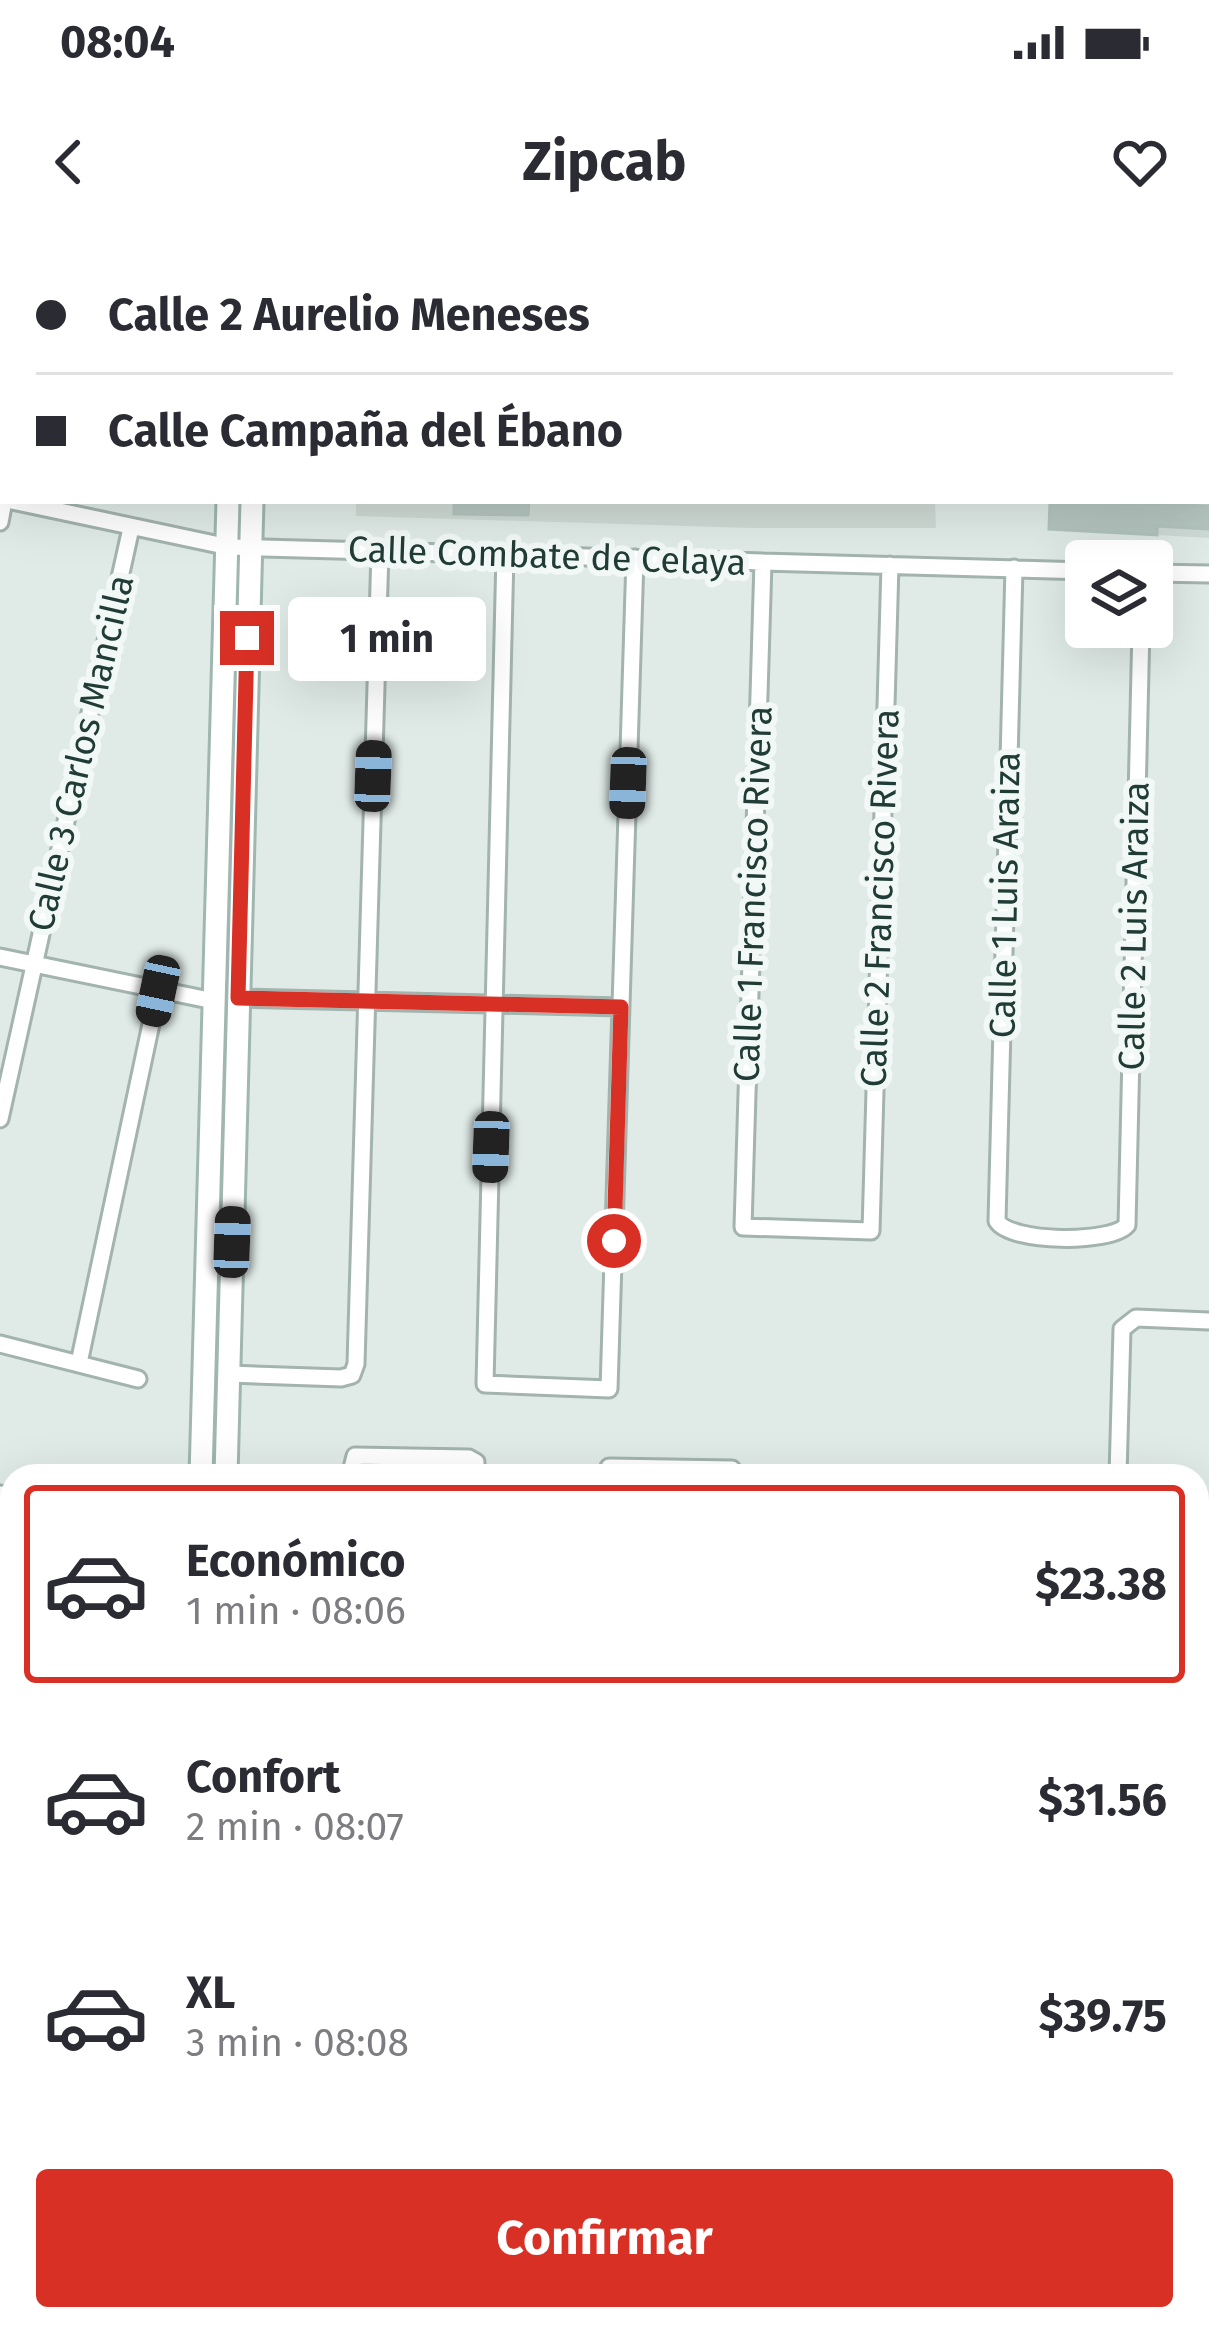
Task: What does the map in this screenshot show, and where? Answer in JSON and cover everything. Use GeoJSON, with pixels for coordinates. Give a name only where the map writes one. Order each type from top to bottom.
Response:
{"type":"FeatureCollection","features":[{"type":"Feature","properties":{"kind":"street","name":"Calle Combate de Celaya"},"geometry":{"type":"LineString","coordinates":[[23,504],[239,547],[1065,570]]}},
{"type":"Feature","properties":{"kind":"street"},"geometry":{"type":"LineString","coordinates":[[226,1464],[238,998],[239,547],[229,504]]}},
{"type":"Feature","properties":{"kind":"street"},"geometry":{"type":"LineString","coordinates":[[200,1464],[214,1001],[239,547],[251,504]]}},
{"type":"Feature","properties":{"kind":"street","name":"Calle 3 Carlos Mancilla"},"geometry":{"type":"LineString","coordinates":[[0,1119],[131,528]]}},
{"type":"Feature","properties":{"kind":"street"},"geometry":{"type":"LineString","coordinates":[[229,1375],[341,1378],[352,1375],[356,1364],[380,551]]}},
{"type":"Feature","properties":{"kind":"street"},"geometry":{"type":"LineString","coordinates":[[505,554],[485,1384],[609,1390],[635,558]]}},
{"type":"Feature","properties":{"kind":"street","name":"Calle 1 Francisco Rivera"},"geometry":{"type":"LineString","coordinates":[[763,562],[743,1227],[871,1231]]}},
{"type":"Feature","properties":{"kind":"street","name":"Calle 2 Francisco Rivera"},"geometry":{"type":"LineString","coordinates":[[871,1231],[890,565]]}},
{"type":"Feature","properties":{"kind":"street","name":"Calle 1 Luis Araiza"},"geometry":{"type":"LineString","coordinates":[[1014,568],[997,1221],[1015,1235],[1106,1237],[1127,1225]]}},
{"type":"Feature","properties":{"kind":"street"},"geometry":{"type":"LineString","coordinates":[[1173,573],[1209,574]]}},
{"type":"Feature","properties":{"kind":"street","name":"Calle 2 Luis Araiza"},"geometry":{"type":"LineString","coordinates":[[1127,1225],[1141,648]]}},
{"type":"Feature","properties":{"kind":"street"},"geometry":{"type":"LineString","coordinates":[[0,956],[214,1001]]}},
{"type":"Feature","properties":{"kind":"street"},"geometry":{"type":"LineString","coordinates":[[79,1363],[158,991]]}},
{"type":"Feature","properties":{"kind":"street"},"geometry":{"type":"LineString","coordinates":[[238,998],[621,1007]]}},
{"type":"Feature","properties":{"kind":"street"},"geometry":{"type":"LineString","coordinates":[[208,1197],[233,1197]]}},
{"type":"Feature","properties":{"kind":"street"},"geometry":{"type":"LineString","coordinates":[[1118,1464],[1122,1329],[1136,1318],[1209,1321]]}},
{"type":"Feature","properties":{"kind":"street"},"geometry":{"type":"LineString","coordinates":[[0,1344],[138,1379]]}},
{"type":"Feature","properties":{"kind":"street"},"geometry":{"type":"LineString","coordinates":[[352,1464],[355,1456],[469,1458],[476,1464]]}},
{"type":"Feature","properties":{"kind":"shaded area"},"geometry":{"type":"Polygon","coordinates":[[[356,504],[935,504],[936,528],[752,528],[356,516],[356,504]]]}},
{"type":"Feature","properties":{"kind":"shaded area"},"geometry":{"type":"Polygon","coordinates":[[[1158,504],[1209,504],[1209,538],[1157,535],[1158,504]]]}},
{"type":"Feature","properties":{"kind":"building"},"geometry":{"type":"Polygon","coordinates":[[[454,504],[529,504],[528,515],[454,514],[454,504]]]}},
{"type":"Feature","properties":{"kind":"building"},"geometry":{"type":"Polygon","coordinates":[[[1050,504],[1209,506],[1209,529],[1157,526],[1157,535],[1049,529],[1050,504]]]}},
{"type":"Feature","properties":{"kind":"route"},"geometry":{"type":"LineString","coordinates":[[247,638],[238,998],[621,1007],[614,1241]]}}]}
